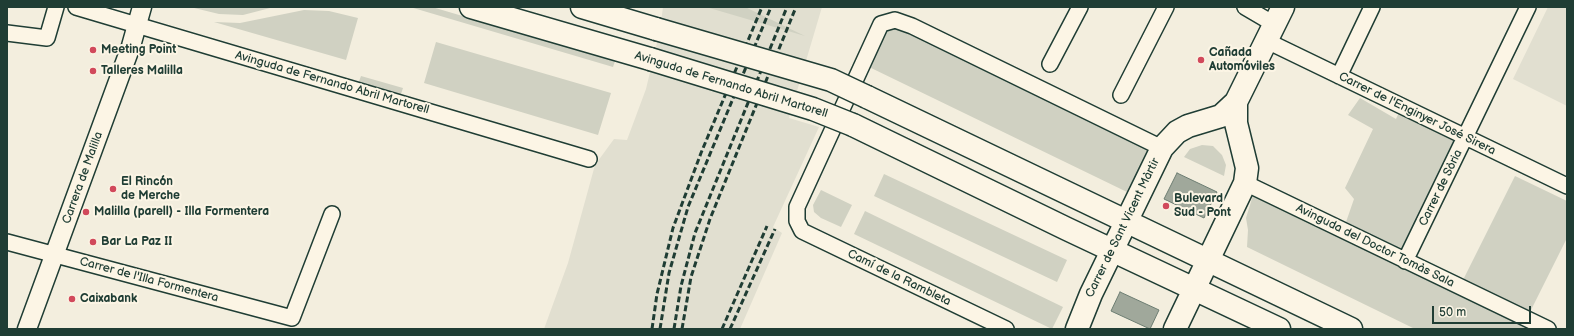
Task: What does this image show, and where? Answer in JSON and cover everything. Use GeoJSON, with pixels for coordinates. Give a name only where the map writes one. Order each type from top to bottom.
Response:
{"type":"FeatureCollection","features":[{"type":"Feature","properties":{"kind":"main road","name":"Avinguda de Fernando Abril Martorell"},"geometry":{"type":"LineString","coordinates":[[471,7],[814,109],[854,126],[1195,289]]}},
{"type":"Feature","properties":{"kind":"main road"},"geometry":{"type":"LineString","coordinates":[[582,7],[831,80],[1351,329]]}},
{"type":"Feature","properties":{"kind":"main road","name":"Carrer de Sant Vicent Màrtir"},"geometry":{"type":"LineString","coordinates":[[1077,329],[1087,303],[1162,148],[1177,132],[1188,126],[1221,116],[1236,102],[1275,24]]}},
{"type":"Feature","properties":{"kind":"main road","name":"Carrer de Sant Vicent Màrtir"},"geometry":{"type":"LineString","coordinates":[[1175,329],[1246,181],[1247,168],[1236,123],[1236,102]]}},
{"type":"Feature","properties":{"kind":"main road"},"geometry":{"type":"LineString","coordinates":[[1177,132],[1206,131],[1220,133],[1229,139],[1239,158],[1246,181]]}},
{"type":"Feature","properties":{"kind":"main road"},"geometry":{"type":"LineString","coordinates":[[1195,289],[1279,329]]}},
{"type":"Feature","properties":{"kind":"street"},"geometry":{"type":"LineString","coordinates":[[7,33],[47,38],[56,7]]}},
{"type":"Feature","properties":{"kind":"street","name":"Avinguda de Fernando Abril Martorell"},"geometry":{"type":"LineString","coordinates":[[76,7],[589,159]]}},
{"type":"Feature","properties":{"kind":"street"},"geometry":{"type":"LineString","coordinates":[[132,7],[136,26]]}},
{"type":"Feature","properties":{"kind":"street","name":"Carrera de Malilla"},"geometry":{"type":"LineString","coordinates":[[27,329],[55,255],[142,7]]}},
{"type":"Feature","properties":{"kind":"street"},"geometry":{"type":"LineString","coordinates":[[1050,64],[1080,7]]}},
{"type":"Feature","properties":{"kind":"street"},"geometry":{"type":"LineString","coordinates":[[1121,95],[1166,7]]}},
{"type":"Feature","properties":{"kind":"street","name":"Carrer de l'Enginyer José Sirera"},"geometry":{"type":"LineString","coordinates":[[1246,7],[1275,24],[1339,76],[1567,186]]}},
{"type":"Feature","properties":{"kind":"street"},"geometry":{"type":"LineString","coordinates":[[1339,76],[1372,7]]}},
{"type":"Feature","properties":{"kind":"street","name":"Carrer de Sòria"},"geometry":{"type":"LineString","coordinates":[[1405,261],[1528,7]]}},
{"type":"Feature","properties":{"kind":"street","name":"Camí de la Rambleta"},"geometry":{"type":"LineString","coordinates":[[1006,329],[802,231],[797,221],[797,207],[881,24],[895,20],[915,28],[1162,148]]}},
{"type":"Feature","properties":{"kind":"street","name":"Avinguda del Doctor Tomàs Sala"},"geometry":{"type":"LineString","coordinates":[[1246,181],[1405,261],[1548,329]]}},
{"type":"Feature","properties":{"kind":"street","name":"Carrer de l'Illa Formentera"},"geometry":{"type":"LineString","coordinates":[[7,242],[292,318],[332,214]]}},
{"type":"Feature","properties":{"kind":"shaded area"},"geometry":{"type":"Polygon","coordinates":[[[190,7],[274,7],[243,15],[219,14],[190,7]]]}},
{"type":"Feature","properties":{"kind":"shaded area"},"geometry":{"type":"Polygon","coordinates":[[[410,7],[432,7],[615,61],[613,67],[410,7]]]}},
{"type":"Feature","properties":{"kind":"shaded area"},"geometry":{"type":"Polygon","coordinates":[[[663,7],[822,7],[789,118],[819,127],[773,227],[782,233],[740,329],[544,329],[568,263],[595,165],[614,139],[627,140],[646,89],[660,30],[663,7]]]}},
{"type":"Feature","properties":{"kind":"shaded area"},"geometry":{"type":"Polygon","coordinates":[[[706,7],[745,7],[805,36],[706,7]]]}},
{"type":"Feature","properties":{"kind":"shaded area"},"geometry":{"type":"Polygon","coordinates":[[[1548,7],[1567,7],[1567,106],[1513,79],[1548,7]]]}},
{"type":"Feature","properties":{"kind":"shaded area"},"geometry":{"type":"Polygon","coordinates":[[[304,10],[329,11],[358,18],[346,60],[214,22],[240,23],[304,10]]]}},
{"type":"Feature","properties":{"kind":"shaded area"},"geometry":{"type":"Polygon","coordinates":[[[901,25],[1150,147],[1133,185],[1127,192],[867,66],[883,32],[901,25]]]}},
{"type":"Feature","properties":{"kind":"shaded area"},"geometry":{"type":"Polygon","coordinates":[[[436,42],[611,93],[598,135],[424,83],[436,42]]]}},
{"type":"Feature","properties":{"kind":"shaded area"},"geometry":{"type":"Polygon","coordinates":[[[361,76],[403,88],[400,97],[358,84],[361,76]]]}},
{"type":"Feature","properties":{"kind":"shaded area"},"geometry":{"type":"Polygon","coordinates":[[[1360,98],[1396,119],[1400,110],[1455,137],[1458,144],[1406,250],[1398,253],[1391,249],[1393,245],[1346,222],[1354,199],[1345,188],[1373,129],[1348,115],[1360,98]]]}},
{"type":"Feature","properties":{"kind":"shaded area"},"geometry":{"type":"Polygon","coordinates":[[[1202,145],[1213,146],[1222,155],[1226,165],[1224,176],[1184,157],[1190,149],[1202,145]]]}},
{"type":"Feature","properties":{"kind":"shaded area"},"geometry":{"type":"Polygon","coordinates":[[[1177,173],[1217,192],[1204,218],[1164,199],[1177,173]]]}},
{"type":"Feature","properties":{"kind":"shaded area"},"geometry":{"type":"Polygon","coordinates":[[[884,174],[1067,260],[1057,282],[874,196],[884,174]]]}},
{"type":"Feature","properties":{"kind":"shaded area"},"geometry":{"type":"Polygon","coordinates":[[[1515,176],[1567,201],[1567,238],[1529,314],[1462,282],[1515,176]]]}},
{"type":"Feature","properties":{"kind":"shaded area"},"geometry":{"type":"Polygon","coordinates":[[[821,190],[852,205],[841,227],[821,218],[814,212],[813,205],[821,190]]]}},
{"type":"Feature","properties":{"kind":"shaded area"},"geometry":{"type":"Polygon","coordinates":[[[1254,192],[1537,329],[1415,329],[1247,247],[1248,230],[1246,218],[1254,192]]]}},
{"type":"Feature","properties":{"kind":"shaded area"},"geometry":{"type":"Polygon","coordinates":[[[865,211],[1063,307],[1052,329],[854,234],[865,211]]]}},
{"type":"Feature","properties":{"kind":"shaded area"},"geometry":{"type":"Polygon","coordinates":[[[1120,292],[1159,310],[1150,329],[1111,311],[1120,292]]]}},
{"type":"Feature","properties":{"kind":"railway"},"geometry":{"type":"LineString","coordinates":[[652,329],[657,294],[673,228],[701,153],[762,7]]}},
{"type":"Feature","properties":{"kind":"railway"},"geometry":{"type":"LineString","coordinates":[[660,329],[669,273],[688,207],[771,7]]}},
{"type":"Feature","properties":{"kind":"railway"},"geometry":{"type":"LineString","coordinates":[[674,329],[681,286],[695,233],[787,7]]}},
{"type":"Feature","properties":{"kind":"railway"},"geometry":{"type":"LineString","coordinates":[[682,329],[691,277],[710,219],[796,7]]}},
{"type":"Feature","properties":{"kind":"railway"},"geometry":{"type":"LineString","coordinates":[[722,329],[767,226]]}},
{"type":"Feature","properties":{"kind":"railway"},"geometry":{"type":"LineString","coordinates":[[730,329],[775,229]]}},
{"type":"Feature","properties":{"kind":"place","name":"Meeting Point"},"geometry":{"type":"Point","coordinates":[93,50]}},
{"type":"Feature","properties":{"kind":"place","name":"Cañada Automóviles"},"geometry":{"type":"Point","coordinates":[1201,60]}},
{"type":"Feature","properties":{"kind":"place","name":"Talleres Malilla"},"geometry":{"type":"Point","coordinates":[93,71]}},
{"type":"Feature","properties":{"kind":"place","name":"El Rincón de Merche"},"geometry":{"type":"Point","coordinates":[113,189]}},
{"type":"Feature","properties":{"kind":"place","name":"Bulevard Sud - Pont"},"geometry":{"type":"Point","coordinates":[1166,206]}},
{"type":"Feature","properties":{"kind":"place","name":"Malilla (parell) - Illa Formentera"},"geometry":{"type":"Point","coordinates":[86,212]}},
{"type":"Feature","properties":{"kind":"place","name":"Bar La Paz II"},"geometry":{"type":"Point","coordinates":[93,242]}},
{"type":"Feature","properties":{"kind":"place","name":"Caixabank"},"geometry":{"type":"Point","coordinates":[72,299]}}]}
